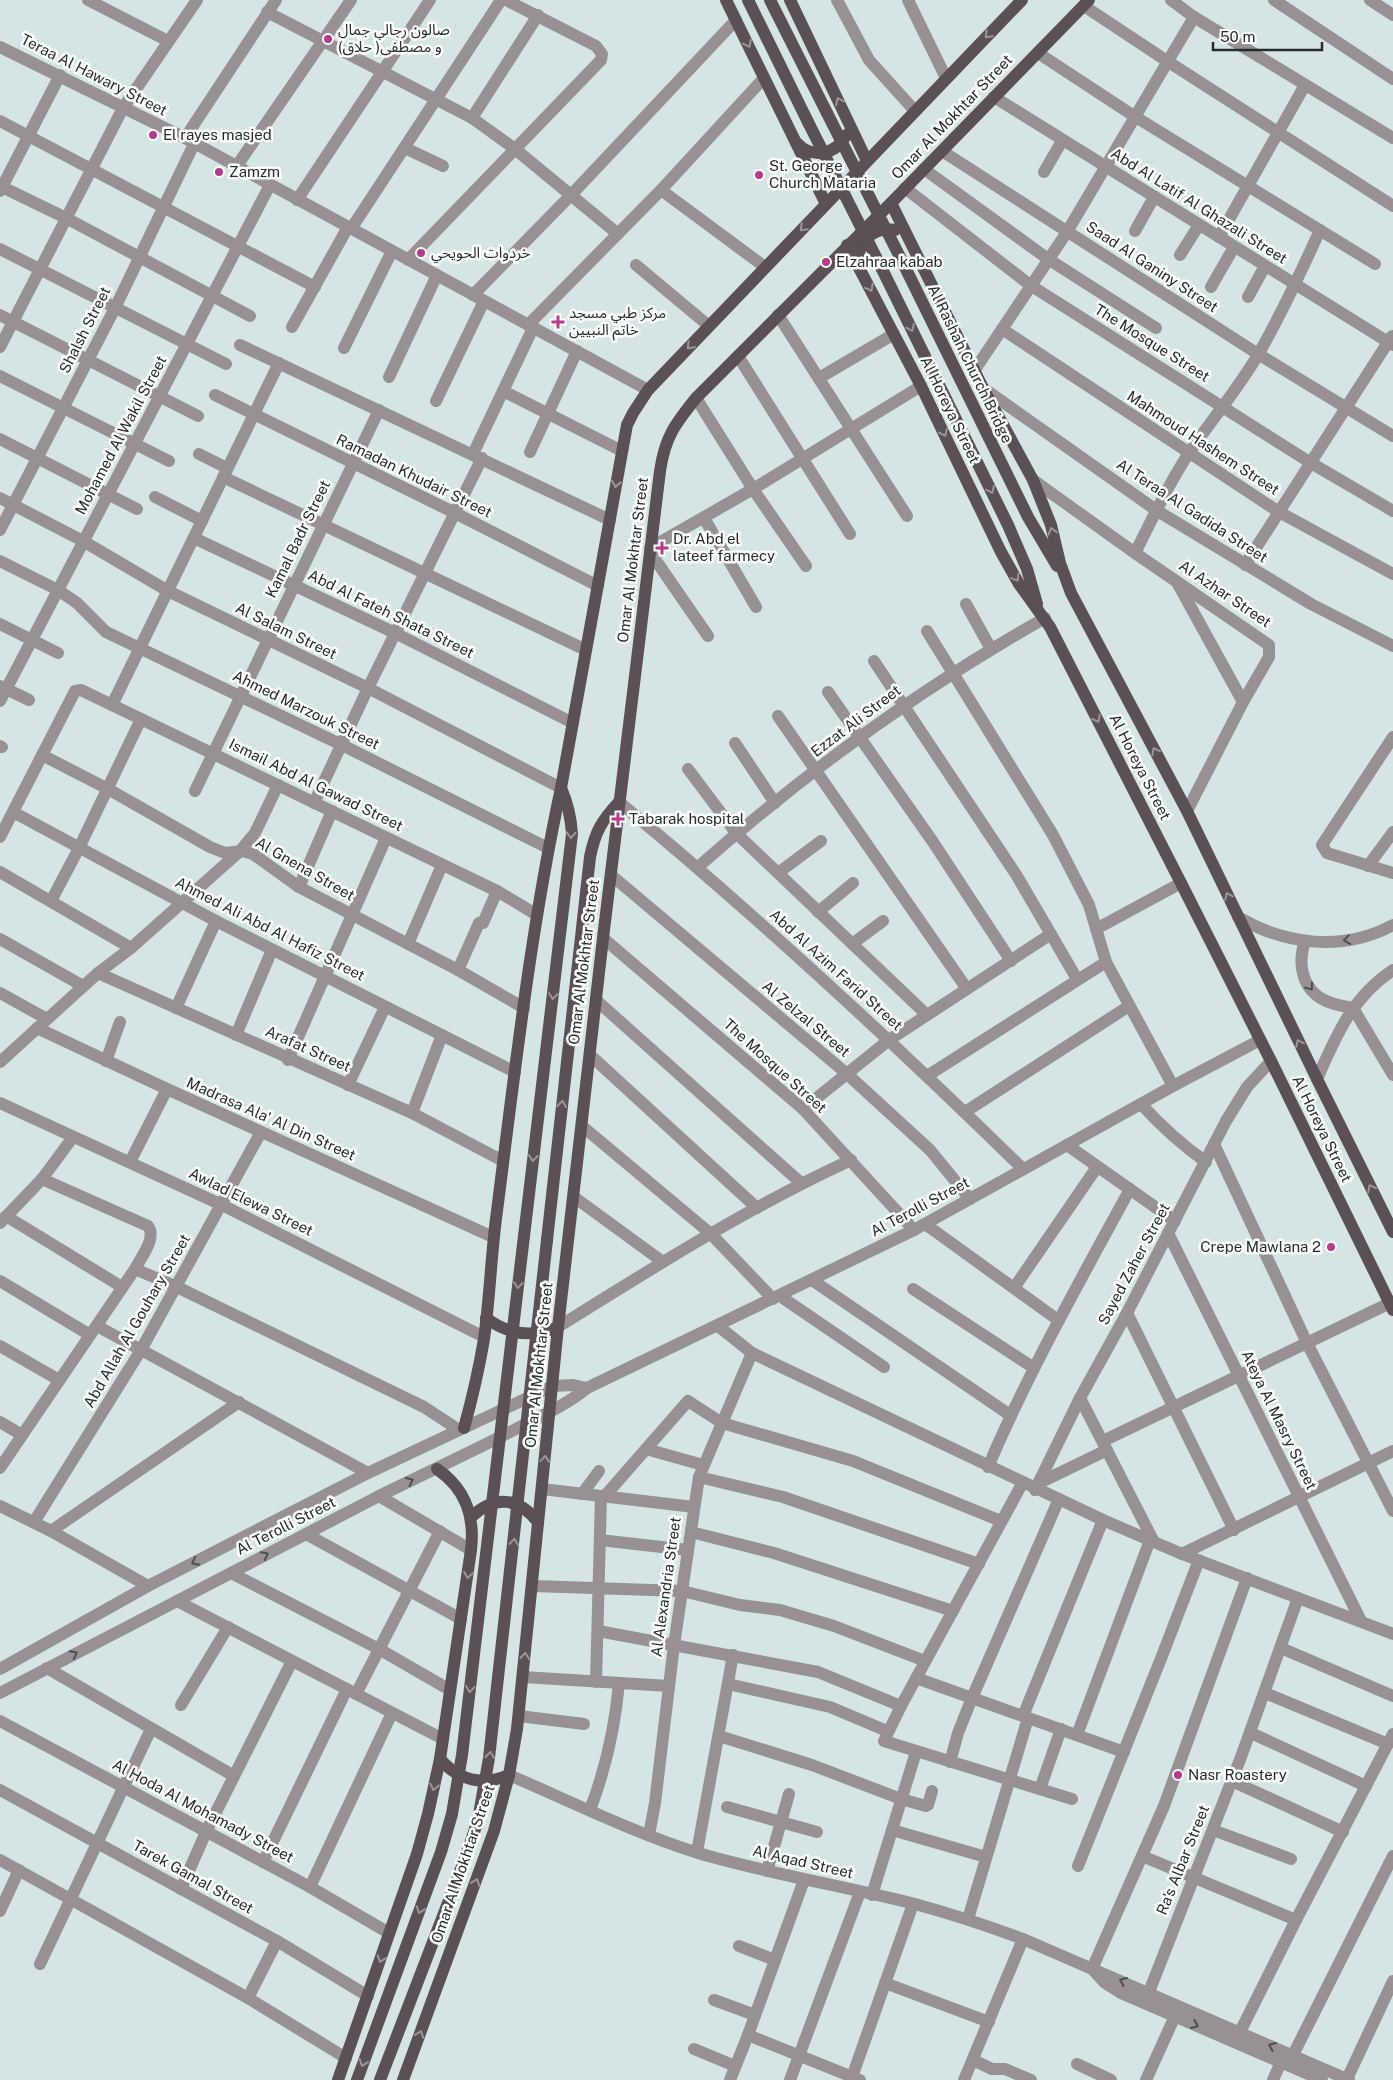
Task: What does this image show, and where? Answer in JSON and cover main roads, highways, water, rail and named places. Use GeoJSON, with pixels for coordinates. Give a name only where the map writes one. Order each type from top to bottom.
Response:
{"type":"FeatureCollection","features":[{"type":"Feature","properties":{"kind":"main road"},"geometry":{"type":"LineString","coordinates":[[726,0],[826,204]]}},
{"type":"Feature","properties":{"kind":"main road"},"geometry":{"type":"LineString","coordinates":[[748,0],[1008,524],[1028,569],[1041,614]]}},
{"type":"Feature","properties":{"kind":"main road","name":"Al Rashah Church Bridge"},"geometry":{"type":"LineString","coordinates":[[770,0],[901,259],[1028,517],[1065,578]]}},
{"type":"Feature","properties":{"kind":"main road"},"geometry":{"type":"LineString","coordinates":[[790,0],[867,160]]}},
{"type":"Feature","properties":{"kind":"main road","name":"Omar Al Mokhtar Street"},"geometry":{"type":"LineString","coordinates":[[462,1429],[477,1375],[484,1337],[493,1237],[514,1072],[548,848],[561,788],[622,451],[627,426],[632,413],[648,390],[1022,0]]}},
{"type":"Feature","properties":{"kind":"main road","name":"Omar Al Mokhtar Street"},"geometry":{"type":"LineString","coordinates":[[403,2080],[486,1854],[510,1776],[519,1716],[558,1327],[662,455],[674,426],[696,398],[891,203],[1086,3]]}},
{"type":"Feature","properties":{"kind":"main road"},"geometry":{"type":"LineString","coordinates":[[794,139],[804,149],[811,152],[819,153],[833,150],[839,146],[847,133],[848,118]]}},
{"type":"Feature","properties":{"kind":"main road","name":"Al Horeya Street"},"geometry":{"type":"LineString","coordinates":[[891,203],[982,388],[1033,480],[1050,525],[1065,578],[1077,606],[1187,811],[1317,1079],[1391,1225]]}},
{"type":"Feature","properties":{"kind":"main road"},"geometry":{"type":"LineString","coordinates":[[860,270],[859,250],[871,234],[885,229],[900,231],[906,235]]}},
{"type":"Feature","properties":{"kind":"main road","name":"Al Horeya Street"},"geometry":{"type":"LineString","coordinates":[[847,245],[922,386],[1001,552],[1041,614],[1181,883],[1391,1306]]}},
{"type":"Feature","properties":{"kind":"main road"},"geometry":{"type":"LineString","coordinates":[[357,2080],[441,1852],[452,1814],[462,1755],[572,834],[568,803],[561,788]]}},
{"type":"Feature","properties":{"kind":"main road"},"geometry":{"type":"LineString","coordinates":[[380,2080],[466,1856],[478,1820],[490,1758],[590,857],[593,839],[603,819],[620,802]]}},
{"type":"Feature","properties":{"kind":"main road"},"geometry":{"type":"LineString","coordinates":[[486,1318],[505,1330],[521,1334],[537,1334],[558,1327]]}},
{"type":"Feature","properties":{"kind":"main road"},"geometry":{"type":"LineString","coordinates":[[338,2080],[417,1854],[440,1759],[473,1528],[469,1508],[460,1490],[437,1469]]}},
{"type":"Feature","properties":{"kind":"main road"},"geometry":{"type":"LineString","coordinates":[[471,1517],[481,1508],[493,1502],[506,1501],[525,1508],[538,1522]]}},
{"type":"Feature","properties":{"kind":"main road"},"geometry":{"type":"LineString","coordinates":[[440,1759],[456,1774],[472,1780],[488,1782],[510,1776]]}},
{"type":"Feature","properties":{"kind":"place","name":"صالون رجالي جمال و مصطفى( حلاق)"},"geometry":{"type":"Point","coordinates":[328,39]}},
{"type":"Feature","properties":{"kind":"place","name":"El rayes masjed"},"geometry":{"type":"Point","coordinates":[153,135]}},
{"type":"Feature","properties":{"kind":"place","name":"Zamzm"},"geometry":{"type":"Point","coordinates":[219,172]}},
{"type":"Feature","properties":{"kind":"place","name":"St. George Church Mataria"},"geometry":{"type":"Point","coordinates":[759,175]}},
{"type":"Feature","properties":{"kind":"place","name":"خردوات الحويحي"},"geometry":{"type":"Point","coordinates":[421,253]}},
{"type":"Feature","properties":{"kind":"place","name":"Elzahraa kabab"},"geometry":{"type":"Point","coordinates":[826,262]}},
{"type":"Feature","properties":{"kind":"place","name":"مركز طبي مسجد خاتم النبيين"},"geometry":{"type":"Point","coordinates":[558,322]}},
{"type":"Feature","properties":{"kind":"place","name":"Dr. Abd el lateef farmecy"},"geometry":{"type":"Point","coordinates":[662,548]}},
{"type":"Feature","properties":{"kind":"place","name":"Tabarak hospital"},"geometry":{"type":"Point","coordinates":[618,819]}},
{"type":"Feature","properties":{"kind":"place","name":"Crepe Mawlana 2"},"geometry":{"type":"Point","coordinates":[1331,1247]}},
{"type":"Feature","properties":{"kind":"place","name":"Nasr Roastery"},"geometry":{"type":"Point","coordinates":[1178,1775]}}]}
